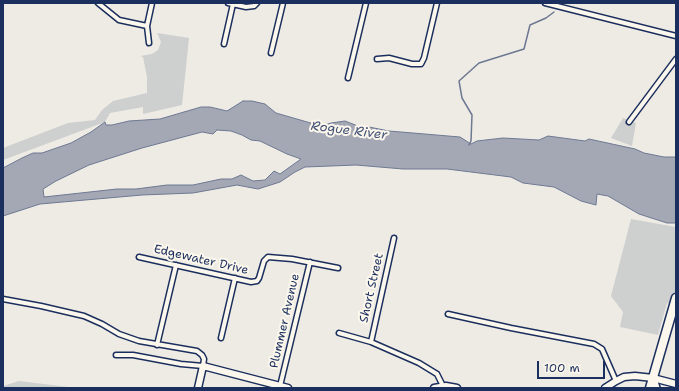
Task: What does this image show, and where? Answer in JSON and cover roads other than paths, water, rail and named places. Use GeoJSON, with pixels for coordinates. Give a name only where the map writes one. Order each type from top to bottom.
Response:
{"type":"FeatureCollection","features":[{"type":"Feature","properties":{"kind":"highway"},"geometry":{"type":"LineString","coordinates":[[650,388],[676,298]]}},
{"type":"Feature","properties":{"kind":"main road"},"geometry":{"type":"LineString","coordinates":[[653,378],[656,388]]}},
{"type":"Feature","properties":{"kind":"street"},"geometry":{"type":"LineString","coordinates":[[98,3],[118,20],[147,26]]}},
{"type":"Feature","properties":{"kind":"street"},"geometry":{"type":"LineString","coordinates":[[149,44],[147,26],[152,3]]}},
{"type":"Feature","properties":{"kind":"street"},"geometry":{"type":"LineString","coordinates":[[228,3],[246,7],[255,4]]}},
{"type":"Feature","properties":{"kind":"street"},"geometry":{"type":"LineString","coordinates":[[271,53],[283,3]]}},
{"type":"Feature","properties":{"kind":"street"},"geometry":{"type":"LineString","coordinates":[[348,78],[366,3]]}},
{"type":"Feature","properties":{"kind":"street"},"geometry":{"type":"LineString","coordinates":[[377,59],[389,58],[412,64],[421,64],[424,58],[437,3]]}},
{"type":"Feature","properties":{"kind":"street"},"geometry":{"type":"LineString","coordinates":[[545,3],[676,36]]}},
{"type":"Feature","properties":{"kind":"street"},"geometry":{"type":"LineString","coordinates":[[224,44],[233,4]]}},
{"type":"Feature","properties":{"kind":"street"},"geometry":{"type":"LineString","coordinates":[[629,122],[676,59]]}},
{"type":"Feature","properties":{"kind":"street","name":"Short Street"},"geometry":{"type":"LineString","coordinates":[[371,342],[394,238]]}},
{"type":"Feature","properties":{"kind":"street","name":"Edgewater Drive"},"geometry":{"type":"LineString","coordinates":[[139,257],[251,282],[257,281],[261,274],[264,261],[268,257],[310,262],[338,268]]}},
{"type":"Feature","properties":{"kind":"street","name":"Plummer Avenue"},"geometry":{"type":"LineString","coordinates":[[280,386],[310,262]]}},
{"type":"Feature","properties":{"kind":"street"},"geometry":{"type":"LineString","coordinates":[[158,345],[176,265]]}},
{"type":"Feature","properties":{"kind":"street"},"geometry":{"type":"LineString","coordinates":[[221,338],[235,278]]}},
{"type":"Feature","properties":{"kind":"street"},"geometry":{"type":"LineString","coordinates":[[3,299],[84,316],[128,338],[158,345],[197,351],[204,359],[198,388]]}},
{"type":"Feature","properties":{"kind":"street"},"geometry":{"type":"LineString","coordinates":[[448,314],[510,328],[594,344],[602,349],[616,381]]}},
{"type":"Feature","properties":{"kind":"street","name":"Short Street"},"geometry":{"type":"LineString","coordinates":[[339,333],[371,342],[430,369],[436,374],[443,386]]}},
{"type":"Feature","properties":{"kind":"street"},"geometry":{"type":"LineString","coordinates":[[116,355],[203,366],[288,388]]}},
{"type":"Feature","properties":{"kind":"street"},"geometry":{"type":"LineString","coordinates":[[605,388],[624,377],[635,376],[653,378],[676,384]]}},
{"type":"Feature","properties":{"kind":"street"},"geometry":{"type":"LineString","coordinates":[[434,388],[443,386],[457,388]]}},
{"type":"Feature","properties":{"kind":"water","name":"Rogue River"},"geometry":{"type":"Polygon","coordinates":[[[243,101],[252,101],[265,104],[276,113],[321,126],[345,121],[363,128],[369,127],[389,131],[460,137],[471,144],[477,141],[503,138],[539,140],[548,136],[585,141],[589,139],[635,149],[644,153],[664,157],[675,157],[676,223],[667,223],[639,214],[608,196],[597,194],[596,205],[581,201],[554,187],[523,183],[511,177],[447,169],[403,169],[356,165],[305,167],[280,182],[258,189],[237,185],[193,193],[142,195],[40,204],[3,216],[3,168],[22,158],[33,153],[42,153],[71,143],[105,122],[106,125],[112,125],[129,121],[160,119],[201,107],[210,107],[227,111],[243,101]],[[217,130],[213,134],[202,132],[142,148],[89,165],[43,189],[44,197],[117,189],[136,189],[167,185],[193,185],[221,179],[232,179],[241,175],[253,181],[265,180],[274,171],[280,174],[301,159],[260,141],[251,140],[231,131],[217,130]]]}},
{"type":"Feature","properties":{"kind":"waterway"},"geometry":{"type":"LineString","coordinates":[[469,145],[471,141],[472,115],[462,98],[459,81],[479,63],[524,49],[530,25],[546,18],[554,12]]}}]}
